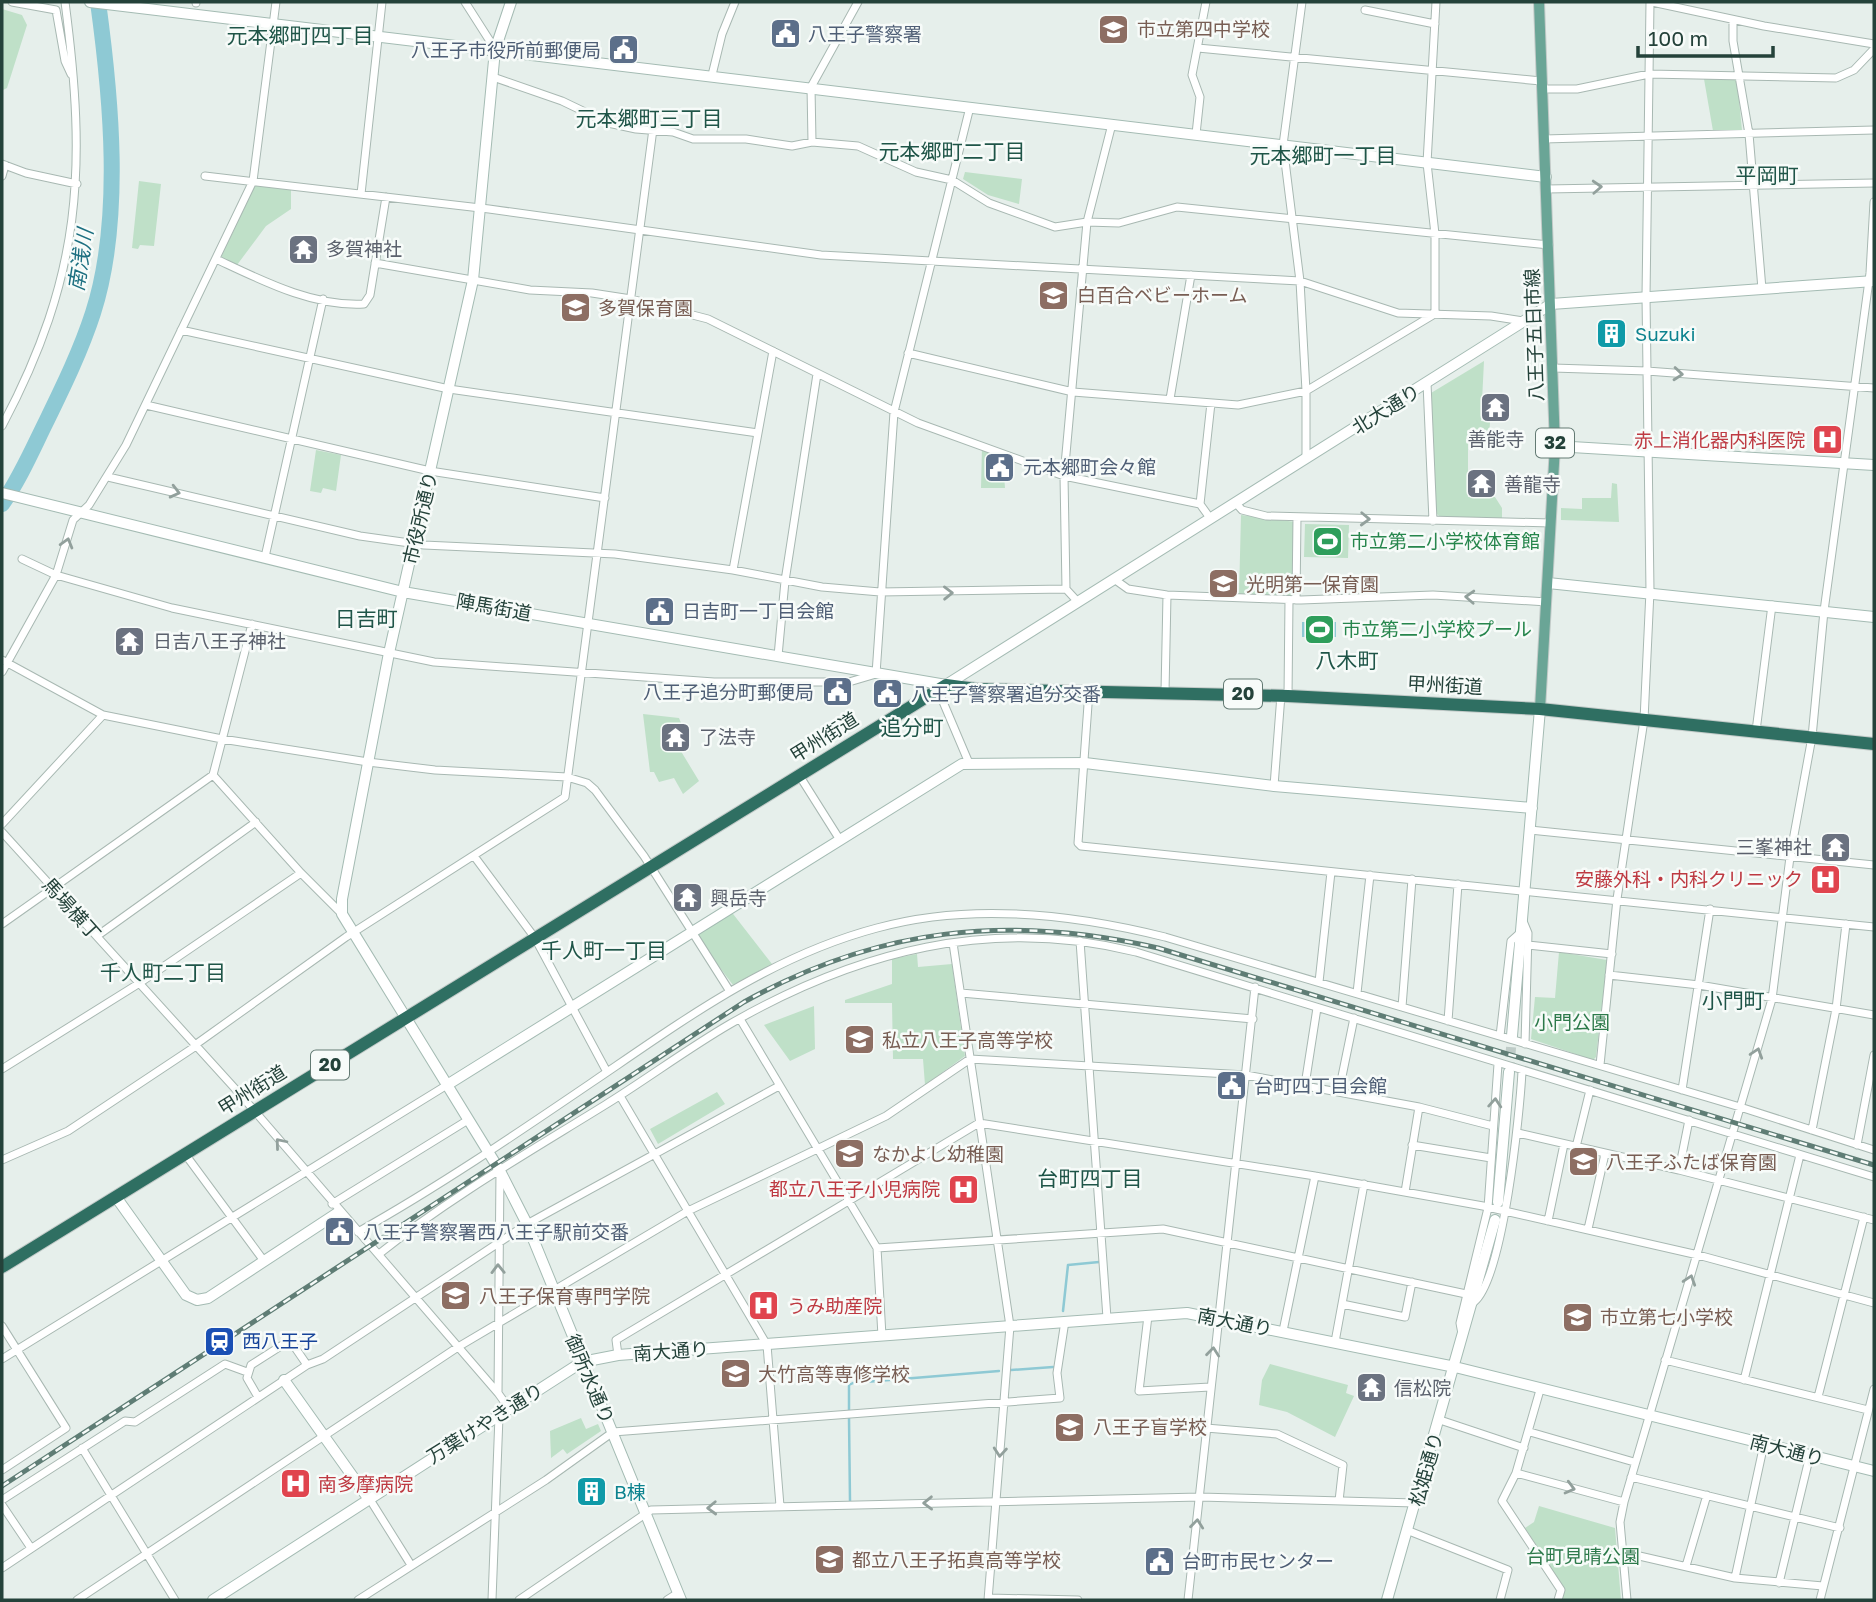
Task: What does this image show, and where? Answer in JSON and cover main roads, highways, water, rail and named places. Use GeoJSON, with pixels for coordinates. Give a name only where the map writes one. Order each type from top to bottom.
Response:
{"type":"FeatureCollection","features":[{"type":"Feature","properties":{"kind":"highway","name":"甲州街道"},"geometry":{"type":"LineString","coordinates":[[2,1267],[942,688],[1285,695],[1540,709],[1874,744]]}},
{"type":"Feature","properties":{"kind":"main road","name":"八王子五日市線"},"geometry":{"type":"LineString","coordinates":[[1539,2],[1555,446],[1550,523],[1554,537],[1548,583],[1540,709]]}},
{"type":"Feature","properties":{"kind":"water","name":"市立第二小学校プール"},"geometry":{"type":"Polygon","coordinates":[[[1302,622],[1336,622],[1336,637],[1302,637],[1302,622]]]}},
{"type":"Feature","properties":{"kind":"waterway","name":"南浅川"},"geometry":{"type":"LineString","coordinates":[[2,504],[26,463],[72,367],[93,313],[102,277],[108,239],[112,158],[107,78],[98,2]]}},
{"type":"Feature","properties":{"kind":"waterway"},"geometry":{"type":"LineString","coordinates":[[1063,1311],[1068,1265],[1099,1262]]}},
{"type":"Feature","properties":{"kind":"waterway"},"geometry":{"type":"LineString","coordinates":[[1011,1370],[1053,1367]]}},
{"type":"Feature","properties":{"kind":"waterway"},"geometry":{"type":"LineString","coordinates":[[849,1410],[849,1385],[853,1383],[999,1371]]}},
{"type":"Feature","properties":{"kind":"waterway"},"geometry":{"type":"LineString","coordinates":[[849,1418],[850,1501]]}},
{"type":"Feature","properties":{"kind":"tunnel"},"geometry":{"type":"LineString","coordinates":[[1509,1072],[1512,1036]]}},
{"type":"Feature","properties":{"kind":"railway"},"geometry":{"type":"LineString","coordinates":[[2,1486],[744,1002],[794,977],[845,957],[895,943],[946,934],[997,930],[1049,932],[1103,937],[1158,948],[1874,1165]]}},
{"type":"Feature","properties":{"kind":"place","name":"市立第四中学校"},"geometry":{"type":"Point","coordinates":[1114,29]}},
{"type":"Feature","properties":{"kind":"place","name":"八王子警察署"},"geometry":{"type":"Point","coordinates":[785,34]}},
{"type":"Feature","properties":{"kind":"place","name":"八王子市役所前郵便局"},"geometry":{"type":"Point","coordinates":[624,50]}},
{"type":"Feature","properties":{"kind":"place","name":"多賀神社"},"geometry":{"type":"Point","coordinates":[303,249]}},
{"type":"Feature","properties":{"kind":"place","name":"白百合ベビーホーム"},"geometry":{"type":"Point","coordinates":[1054,295]}},
{"type":"Feature","properties":{"kind":"place","name":"多賀保育園"},"geometry":{"type":"Point","coordinates":[575,308]}},
{"type":"Feature","properties":{"kind":"place","name":"Suzuki"},"geometry":{"type":"Point","coordinates":[1612,334]}},
{"type":"Feature","properties":{"kind":"place","name":"善能寺"},"geometry":{"type":"Point","coordinates":[1496,408]}},
{"type":"Feature","properties":{"kind":"place","name":"赤上消化器内科医院"},"geometry":{"type":"Point","coordinates":[1828,440]}},
{"type":"Feature","properties":{"kind":"place","name":"元本郷町会々館"},"geometry":{"type":"Point","coordinates":[1000,467]}},
{"type":"Feature","properties":{"kind":"place","name":"善龍寺"},"geometry":{"type":"Point","coordinates":[1481,484]}},
{"type":"Feature","properties":{"kind":"place","name":"市立第二小学校体育館"},"geometry":{"type":"Point","coordinates":[1327,541]}},
{"type":"Feature","properties":{"kind":"place","name":"光明第一保育園"},"geometry":{"type":"Point","coordinates":[1223,584]}},
{"type":"Feature","properties":{"kind":"place","name":"日吉町一丁目会館"},"geometry":{"type":"Point","coordinates":[659,611]}},
{"type":"Feature","properties":{"kind":"place","name":"市立第二小学校プール"},"geometry":{"type":"Point","coordinates":[1319,629]}},
{"type":"Feature","properties":{"kind":"place","name":"日吉八王子神社"},"geometry":{"type":"Point","coordinates":[130,641]}},
{"type":"Feature","properties":{"kind":"place","name":"八王子追分町郵便局"},"geometry":{"type":"Point","coordinates":[837,692]}},
{"type":"Feature","properties":{"kind":"place","name":"八王子警察署追分交番"},"geometry":{"type":"Point","coordinates":[888,694]}},
{"type":"Feature","properties":{"kind":"place","name":"了法寺"},"geometry":{"type":"Point","coordinates":[676,737]}},
{"type":"Feature","properties":{"kind":"place","name":"三峯神社"},"geometry":{"type":"Point","coordinates":[1835,847]}},
{"type":"Feature","properties":{"kind":"place","name":"安藤外科・内科クリニック"},"geometry":{"type":"Point","coordinates":[1826,879]}},
{"type":"Feature","properties":{"kind":"place","name":"興岳寺"},"geometry":{"type":"Point","coordinates":[687,898]}},
{"type":"Feature","properties":{"kind":"place","name":"私立八王子高等学校"},"geometry":{"type":"Point","coordinates":[859,1040]}},
{"type":"Feature","properties":{"kind":"place","name":"台町四丁目会館"},"geometry":{"type":"Point","coordinates":[1231,1086]}},
{"type":"Feature","properties":{"kind":"place","name":"なかよし幼稚園"},"geometry":{"type":"Point","coordinates":[849,1154]}},
{"type":"Feature","properties":{"kind":"place","name":"八王子ふたば保育園"},"geometry":{"type":"Point","coordinates":[1583,1162]}},
{"type":"Feature","properties":{"kind":"place","name":"都立八王子小児病院"},"geometry":{"type":"Point","coordinates":[963,1189]}},
{"type":"Feature","properties":{"kind":"place","name":"八王子警察署西八王子駅前交番"},"geometry":{"type":"Point","coordinates":[340,1232]}},
{"type":"Feature","properties":{"kind":"place","name":"八王子保育専門学院"},"geometry":{"type":"Point","coordinates":[456,1296]}},
{"type":"Feature","properties":{"kind":"place","name":"うみ助産院"},"geometry":{"type":"Point","coordinates":[764,1306]}},
{"type":"Feature","properties":{"kind":"place","name":"市立第七小学校"},"geometry":{"type":"Point","coordinates":[1577,1317]}},
{"type":"Feature","properties":{"kind":"place","name":"西八王子"},"geometry":{"type":"Point","coordinates":[219,1341]}},
{"type":"Feature","properties":{"kind":"place","name":"大竹高等専修学校"},"geometry":{"type":"Point","coordinates":[735,1374]}},
{"type":"Feature","properties":{"kind":"place","name":"信松院"},"geometry":{"type":"Point","coordinates":[1371,1388]}},
{"type":"Feature","properties":{"kind":"place","name":"八王子盲学校"},"geometry":{"type":"Point","coordinates":[1070,1427]}},
{"type":"Feature","properties":{"kind":"place","name":"南多摩病院"},"geometry":{"type":"Point","coordinates":[295,1484]}},
{"type":"Feature","properties":{"kind":"place","name":"B棟"},"geometry":{"type":"Point","coordinates":[591,1492]}},
{"type":"Feature","properties":{"kind":"place","name":"都立八王子拓真高等学校"},"geometry":{"type":"Point","coordinates":[829,1560]}},
{"type":"Feature","properties":{"kind":"place","name":"台町市民センター"},"geometry":{"type":"Point","coordinates":[1159,1561]}},
{"type":"Feature","properties":{"kind":"district","name":"元本郷町四丁目"},"geometry":{"type":"Point","coordinates":[300,36]}},
{"type":"Feature","properties":{"kind":"district","name":"元本郷町三丁目"},"geometry":{"type":"Point","coordinates":[649,119]}},
{"type":"Feature","properties":{"kind":"district","name":"元本郷町二丁目"},"geometry":{"type":"Point","coordinates":[952,152]}},
{"type":"Feature","properties":{"kind":"district","name":"元本郷町一丁目"},"geometry":{"type":"Point","coordinates":[1323,156]}},
{"type":"Feature","properties":{"kind":"district","name":"平岡町"},"geometry":{"type":"Point","coordinates":[1767,176]}},
{"type":"Feature","properties":{"kind":"district","name":"日吉町"},"geometry":{"type":"Point","coordinates":[366,619]}},
{"type":"Feature","properties":{"kind":"district","name":"八木町"},"geometry":{"type":"Point","coordinates":[1347,661]}},
{"type":"Feature","properties":{"kind":"district","name":"追分町"},"geometry":{"type":"Point","coordinates":[912,728]}},
{"type":"Feature","properties":{"kind":"district","name":"千人町一丁目"},"geometry":{"type":"Point","coordinates":[604,951]}},
{"type":"Feature","properties":{"kind":"district","name":"千人町二丁目"},"geometry":{"type":"Point","coordinates":[163,973]}},
{"type":"Feature","properties":{"kind":"district","name":"小門町"},"geometry":{"type":"Point","coordinates":[1733,1001]}},
{"type":"Feature","properties":{"kind":"district","name":"台町四丁目"},"geometry":{"type":"Point","coordinates":[1090,1179]}},
{"type":"Feature","properties":{"kind":"park label","name":"小門公園"},"geometry":{"type":"Point","coordinates":[1572,1022]}},
{"type":"Feature","properties":{"kind":"park label","name":"台町見晴公園"},"geometry":{"type":"Point","coordinates":[1583,1556]}}]}
